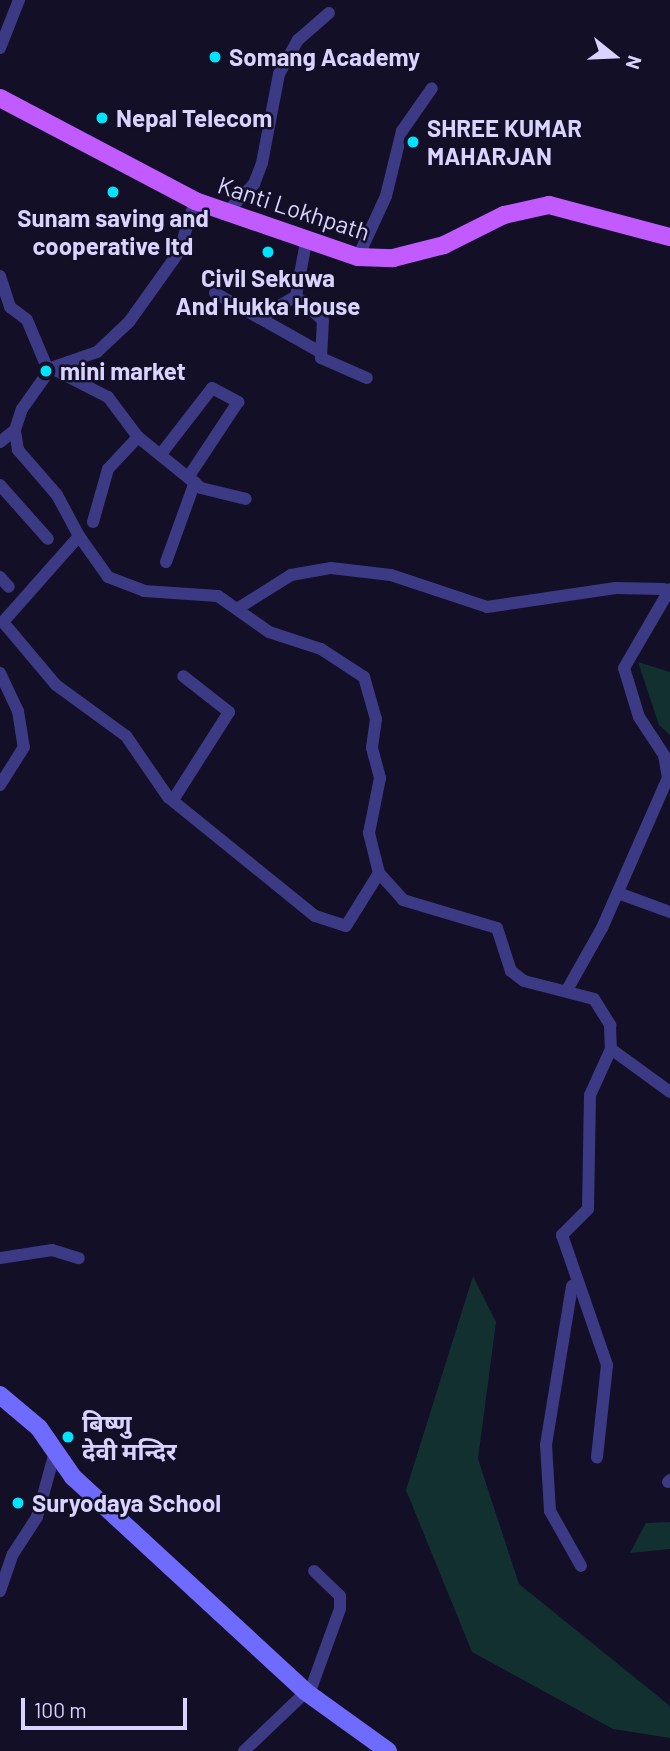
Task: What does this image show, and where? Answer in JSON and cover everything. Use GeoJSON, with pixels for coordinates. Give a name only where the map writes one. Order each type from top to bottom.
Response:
{"type":"FeatureCollection","features":[{"type":"Feature","properties":{"kind":"main road","name":"Kanti Lokhpath"},"geometry":{"type":"LineString","coordinates":[[0,98],[195,201],[306,242],[358,257],[393,258],[444,245],[504,215],[550,205],[670,237]]}},
{"type":"Feature","properties":{"kind":"main road"},"geometry":{"type":"LineString","coordinates":[[0,1395],[55,1452],[73,1477],[307,1693],[388,1751]]}},
{"type":"Feature","properties":{"kind":"street"},"geometry":{"type":"LineString","coordinates":[[0,48],[19,0]]}},
{"type":"Feature","properties":{"kind":"street"},"geometry":{"type":"LineString","coordinates":[[225,214],[254,184],[262,163],[279,74],[298,40],[329,13]]}},
{"type":"Feature","properties":{"kind":"street"},"geometry":{"type":"LineString","coordinates":[[358,257],[386,196],[402,131],[432,88]]}},
{"type":"Feature","properties":{"kind":"street"},"geometry":{"type":"LineString","coordinates":[[0,442],[15,430],[50,370],[97,352],[129,322],[178,251],[195,201]]}},
{"type":"Feature","properties":{"kind":"street"},"geometry":{"type":"LineString","coordinates":[[259,318],[296,296],[306,242]]}},
{"type":"Feature","properties":{"kind":"street"},"geometry":{"type":"LineString","coordinates":[[0,276],[10,307],[27,320],[50,370],[108,397],[138,437],[192,479],[246,499]]}},
{"type":"Feature","properties":{"kind":"street"},"geometry":{"type":"LineString","coordinates":[[215,293],[320,352],[328,365],[367,378]]}},
{"type":"Feature","properties":{"kind":"street"},"geometry":{"type":"LineString","coordinates":[[296,296],[323,320],[320,352]]}},
{"type":"Feature","properties":{"kind":"street"},"geometry":{"type":"LineString","coordinates":[[161,454],[212,387],[238,402],[192,479],[166,562]]}},
{"type":"Feature","properties":{"kind":"street"},"geometry":{"type":"LineString","coordinates":[[15,430],[18,450],[57,495],[79,536],[108,577],[144,591],[197,590],[240,607],[270,632],[347,661],[374,694],[372,748],[380,778],[369,833],[379,873],[403,900],[497,928],[511,971],[524,981],[567,990],[604,1009],[611,1049],[590,1095],[588,1209],[562,1235],[572,1276],[607,1365],[597,1457]]}},
{"type":"Feature","properties":{"kind":"street"},"geometry":{"type":"LineString","coordinates":[[93,522],[108,469],[138,437]]}},
{"type":"Feature","properties":{"kind":"street"},"geometry":{"type":"LineString","coordinates":[[0,485],[48,539]]}},
{"type":"Feature","properties":{"kind":"street"},"geometry":{"type":"LineString","coordinates":[[79,536],[4,622],[56,685],[126,736],[141,765],[173,800],[329,925],[351,922],[379,873]]}},
{"type":"Feature","properties":{"kind":"street"},"geometry":{"type":"LineString","coordinates":[[240,607],[291,575],[331,568],[391,575],[487,607],[616,588],[667,589],[624,668],[668,778],[618,893],[567,990]]}},
{"type":"Feature","properties":{"kind":"street"},"geometry":{"type":"LineString","coordinates":[[0,673],[18,711],[24,747],[0,785]]}},
{"type":"Feature","properties":{"kind":"street"},"geometry":{"type":"LineString","coordinates":[[173,800],[229,712],[183,676]]}},
{"type":"Feature","properties":{"kind":"street"},"geometry":{"type":"LineString","coordinates":[[618,893],[670,912]]}},
{"type":"Feature","properties":{"kind":"street"},"geometry":{"type":"LineString","coordinates":[[611,1049],[670,1092]]}},
{"type":"Feature","properties":{"kind":"street"},"geometry":{"type":"LineString","coordinates":[[0,1258],[52,1250],[79,1258]]}},
{"type":"Feature","properties":{"kind":"street"},"geometry":{"type":"LineString","coordinates":[[572,1276],[571,1321],[554,1378],[546,1445],[550,1511],[581,1566]]}},
{"type":"Feature","properties":{"kind":"street"},"geometry":{"type":"LineString","coordinates":[[0,1591],[13,1554],[37,1517],[55,1452]]}},
{"type":"Feature","properties":{"kind":"street"},"geometry":{"type":"LineString","coordinates":[[244,1751],[307,1693],[340,1609],[340,1596],[314,1571]]}},
{"type":"Feature","properties":{"kind":"green space"},"geometry":{"type":"Polygon","coordinates":[[[638,662],[670,672],[670,735],[659,725],[638,662]]]}},
{"type":"Feature","properties":{"kind":"green space"},"geometry":{"type":"Polygon","coordinates":[[[473,1276],[496,1322],[478,1459],[519,1584],[670,1706],[670,1738],[613,1729],[472,1652],[406,1490],[473,1276]]]}},
{"type":"Feature","properties":{"kind":"green space"},"geometry":{"type":"Polygon","coordinates":[[[670,1522],[670,1549],[630,1553],[646,1523],[670,1522]]]}},
{"type":"Feature","properties":{"kind":"place","name":"Somang Academy"},"geometry":{"type":"Point","coordinates":[215,57]}},
{"type":"Feature","properties":{"kind":"place","name":"Nepal Telecom"},"geometry":{"type":"Point","coordinates":[102,118]}},
{"type":"Feature","properties":{"kind":"place","name":"SHREE KUMAR MAHARJAN"},"geometry":{"type":"Point","coordinates":[413,142]}},
{"type":"Feature","properties":{"kind":"place","name":"Sunam saving and cooperative ltd"},"geometry":{"type":"Point","coordinates":[113,192]}},
{"type":"Feature","properties":{"kind":"place","name":"Civil Sekuwa And Hukka House"},"geometry":{"type":"Point","coordinates":[268,252]}},
{"type":"Feature","properties":{"kind":"place","name":"mini market"},"geometry":{"type":"Point","coordinates":[46,371]}},
{"type":"Feature","properties":{"kind":"place","name":"बिष्णु देवी मन्दिर"},"geometry":{"type":"Point","coordinates":[68,1437]}},
{"type":"Feature","properties":{"kind":"place","name":"Suryodaya School"},"geometry":{"type":"Point","coordinates":[18,1503]}}]}
